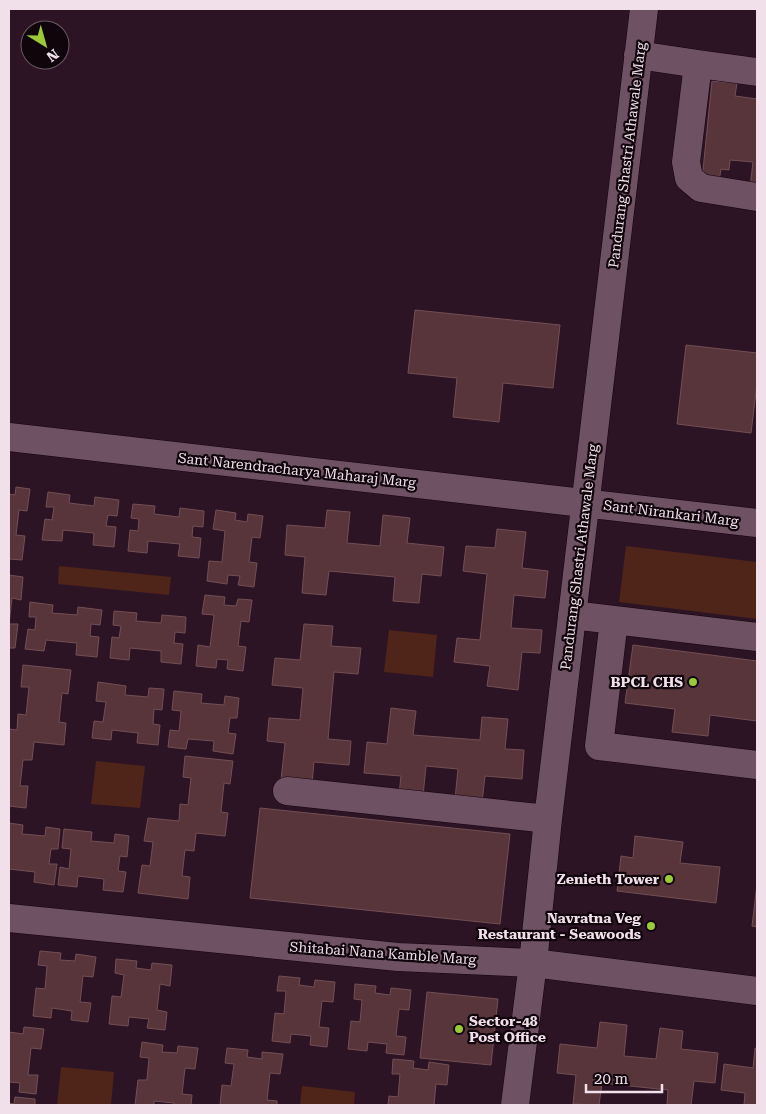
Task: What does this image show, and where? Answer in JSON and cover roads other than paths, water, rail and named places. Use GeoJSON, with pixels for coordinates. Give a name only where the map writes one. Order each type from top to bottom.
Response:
{"type":"FeatureCollection","features":[{"type":"Feature","properties":{"kind":"street","name":"Pandurang Shastri Athawale Marg"},"geometry":{"type":"LineString","coordinates":[[515,1105],[644,9]]}},
{"type":"Feature","properties":{"kind":"street"},"geometry":{"type":"LineString","coordinates":[[638,55],[757,72]]}},
{"type":"Feature","properties":{"kind":"street"},"geometry":{"type":"LineString","coordinates":[[698,64],[686,162],[689,178],[701,188],[757,197]]}},
{"type":"Feature","properties":{"kind":"street","name":"Sant Narendracharya Maharaj Marg"},"geometry":{"type":"LineString","coordinates":[[9,438],[585,502]]}},
{"type":"Feature","properties":{"kind":"street","name":"Sant Nirankari Marg"},"geometry":{"type":"LineString","coordinates":[[585,502],[757,523]]}},
{"type":"Feature","properties":{"kind":"street"},"geometry":{"type":"LineString","coordinates":[[572,615],[757,637]]}},
{"type":"Feature","properties":{"kind":"street"},"geometry":{"type":"LineString","coordinates":[[614,620],[598,746],[757,765]]}},
{"type":"Feature","properties":{"kind":"street"},"geometry":{"type":"LineString","coordinates":[[286,791],[548,819]]}},
{"type":"Feature","properties":{"kind":"street","name":"Shitabai Nana Kamble Marg"},"geometry":{"type":"LineString","coordinates":[[9,918],[398,957],[533,963],[757,991]]}},
{"type":"Feature","properties":{"kind":"place","name":"BPCL CHS"},"geometry":{"type":"Point","coordinates":[693,682]}},
{"type":"Feature","properties":{"kind":"place","name":"Zenieth Tower"},"geometry":{"type":"Point","coordinates":[669,879]}},
{"type":"Feature","properties":{"kind":"place","name":"Navratna Veg Restaurant - Seawoods"},"geometry":{"type":"Point","coordinates":[651,926]}},
{"type":"Feature","properties":{"kind":"place","name":"Sector-48 Post Office"},"geometry":{"type":"Point","coordinates":[459,1029]}}]}
